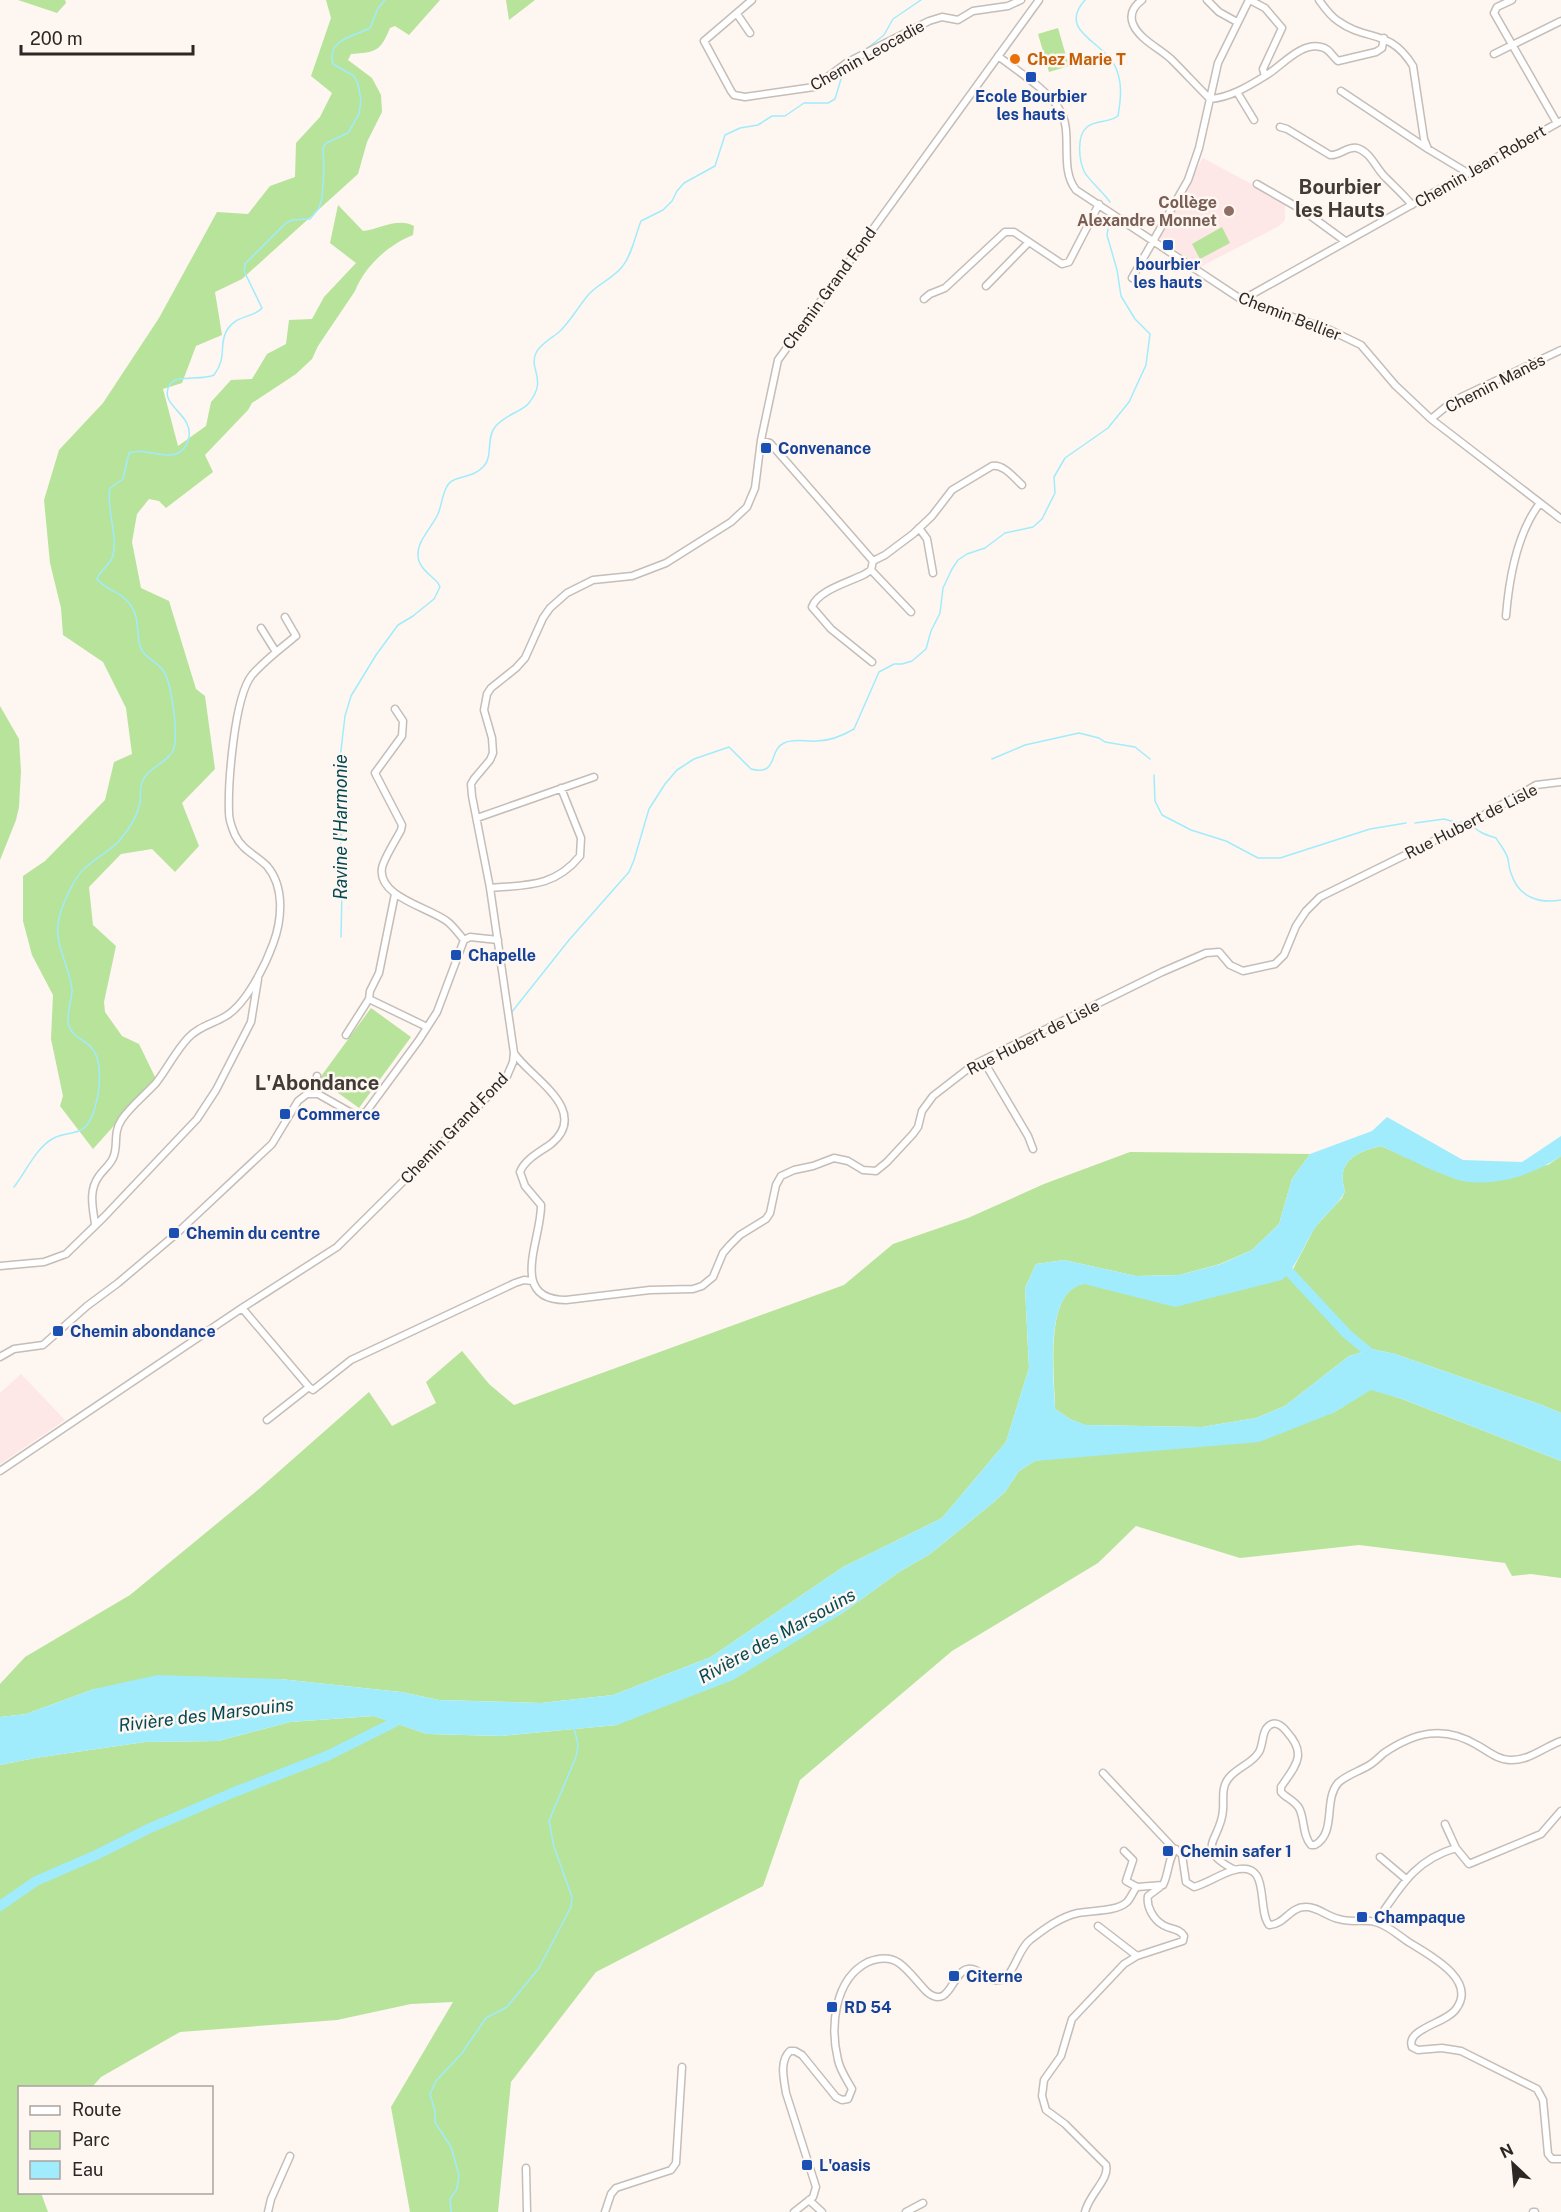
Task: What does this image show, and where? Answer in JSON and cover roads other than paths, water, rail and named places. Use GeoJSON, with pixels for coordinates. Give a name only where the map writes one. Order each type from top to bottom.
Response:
{"type":"FeatureCollection","features":[{"type":"Feature","properties":{"kind":"street"},"geometry":{"type":"LineString","coordinates":[[750,33],[736,14],[752,0]]}},
{"type":"Feature","properties":{"kind":"street","name":"Chemin Leocadie"},"geometry":{"type":"LineString","coordinates":[[736,14],[704,41],[730,91],[739,96],[756,97],[819,85],[848,62],[929,21],[942,17],[958,20],[976,10],[1008,6],[1021,0]]}},
{"type":"Feature","properties":{"kind":"street"},"geometry":{"type":"LineString","coordinates":[[1142,0],[1132,13],[1134,27],[1210,99]]}},
{"type":"Feature","properties":{"kind":"street"},"geometry":{"type":"LineString","coordinates":[[1207,0],[1219,12],[1237,22]]}},
{"type":"Feature","properties":{"kind":"street"},"geometry":{"type":"LineString","coordinates":[[1132,278],[1188,180],[1197,154],[1222,52],[1249,0],[1265,8],[1282,28],[1263,69],[1265,76]]}},
{"type":"Feature","properties":{"kind":"street"},"geometry":{"type":"LineString","coordinates":[[1319,0],[1340,22],[1384,38],[1400,48],[1413,66],[1424,139],[1428,149]]}},
{"type":"Feature","properties":{"kind":"street"},"geometry":{"type":"LineString","coordinates":[[1512,0],[1497,7],[1494,13],[1559,122]]}},
{"type":"Feature","properties":{"kind":"street","name":"Chemin Grand Fond"},"geometry":{"type":"LineString","coordinates":[[0,1471],[337,1247],[497,1086],[511,1069],[514,1053],[490,888],[471,784],[493,753],[492,738],[484,710],[487,694],[525,658],[543,618],[558,600],[593,580],[632,576],[649,571],[666,563],[741,515],[752,499],[755,488],[774,371],[784,350],[919,167],[1035,1]]}},
{"type":"Feature","properties":{"kind":"street"},"geometry":{"type":"LineString","coordinates":[[1494,54],[1561,21]]}},
{"type":"Feature","properties":{"kind":"street"},"geometry":{"type":"LineString","coordinates":[[1210,99],[1237,92],[1306,48],[1314,46],[1324,48],[1338,61],[1376,52],[1382,48],[1384,38]]}},
{"type":"Feature","properties":{"kind":"street","name":"Chemin Bellier"},"geometry":{"type":"LineString","coordinates":[[998,56],[1048,97],[1062,113],[1071,184],[1076,190],[1242,300],[1328,329],[1361,345],[1395,386],[1431,419],[1561,519]]}},
{"type":"Feature","properties":{"kind":"street"},"geometry":{"type":"LineString","coordinates":[[1341,91],[1468,173]]}},
{"type":"Feature","properties":{"kind":"street"},"geometry":{"type":"LineString","coordinates":[[1237,92],[1254,120]]}},
{"type":"Feature","properties":{"kind":"street","name":"Chemin Jean Robert"},"geometry":{"type":"LineString","coordinates":[[1242,300],[1559,122]]}},
{"type":"Feature","properties":{"kind":"street"},"geometry":{"type":"LineString","coordinates":[[1280,127],[1330,156],[1338,155],[1351,148],[1359,149],[1372,159],[1385,178],[1412,205]]}},
{"type":"Feature","properties":{"kind":"street"},"geometry":{"type":"LineString","coordinates":[[1257,184],[1304,211],[1345,241]]}},
{"type":"Feature","properties":{"kind":"street"},"geometry":{"type":"LineString","coordinates":[[924,299],[945,288],[1005,232],[1014,232],[1062,264],[1069,262],[1099,204]]}},
{"type":"Feature","properties":{"kind":"street"},"geometry":{"type":"LineString","coordinates":[[986,286],[1029,242]]}},
{"type":"Feature","properties":{"kind":"street","name":"Chemin Manès"},"geometry":{"type":"LineString","coordinates":[[1431,419],[1441,409],[1466,394],[1561,350]]}},
{"type":"Feature","properties":{"kind":"street"},"geometry":{"type":"LineString","coordinates":[[761,440],[770,443],[873,561]]}},
{"type":"Feature","properties":{"kind":"street"},"geometry":{"type":"LineString","coordinates":[[873,561],[885,555],[919,528],[932,516],[949,492],[992,466],[1001,467],[1022,485]]}},
{"type":"Feature","properties":{"kind":"street"},"geometry":{"type":"LineString","coordinates":[[1506,616],[1508,591],[1515,560],[1527,524],[1540,503]]}},
{"type":"Feature","properties":{"kind":"street"},"geometry":{"type":"LineString","coordinates":[[919,528],[927,539],[933,573]]}},
{"type":"Feature","properties":{"kind":"street"},"geometry":{"type":"LineString","coordinates":[[872,662],[831,628],[812,607],[813,603],[825,594],[871,570],[873,561]]}},
{"type":"Feature","properties":{"kind":"street"},"geometry":{"type":"LineString","coordinates":[[871,570],[910,612]]}},
{"type":"Feature","properties":{"kind":"street"},"geometry":{"type":"LineString","coordinates":[[95,1224],[91,1202],[93,1189],[98,1178],[112,1162],[115,1153],[115,1135],[122,1119],[156,1083],[187,1039],[201,1027],[227,1015],[238,1006],[259,975],[273,943],[279,920],[280,903],[277,883],[266,866],[241,845],[235,836],[229,814],[239,702],[251,676],[296,636],[285,617]]}},
{"type":"Feature","properties":{"kind":"street"},"geometry":{"type":"LineString","coordinates":[[261,628],[276,652]]}},
{"type":"Feature","properties":{"kind":"street"},"geometry":{"type":"LineString","coordinates":[[395,709],[403,722],[402,736],[375,773],[402,825],[382,868],[383,879],[395,894],[447,921],[464,940]]}},
{"type":"Feature","properties":{"kind":"street"},"geometry":{"type":"LineString","coordinates":[[477,818],[594,777]]}},
{"type":"Feature","properties":{"kind":"street","name":"Rue Hubert de Lisle"},"geometry":{"type":"LineString","coordinates":[[532,1281],[541,1293],[557,1300],[650,1290],[693,1289],[702,1286],[713,1277],[723,1253],[730,1245],[770,1213],[776,1185],[781,1176],[834,1158],[848,1161],[863,1170],[876,1171],[913,1134],[918,1127],[922,1111],[933,1096],[983,1060],[1162,972],[1206,953],[1219,952],[1230,965],[1243,971],[1275,964],[1284,955],[1296,926],[1306,911],[1320,897],[1468,824],[1536,785],[1561,782]]}},
{"type":"Feature","properties":{"kind":"street"},"geometry":{"type":"LineString","coordinates":[[490,888],[536,884],[550,880],[563,873],[580,856],[581,838],[561,789]]}},
{"type":"Feature","properties":{"kind":"street"},"geometry":{"type":"LineString","coordinates":[[346,1035],[369,999],[370,991],[380,973],[395,894]]}},
{"type":"Feature","properties":{"kind":"street"},"geometry":{"type":"LineString","coordinates":[[0,1357],[8,1351],[43,1345],[182,1229],[272,1144],[298,1101],[306,1094],[318,1094],[350,1113],[360,1115],[366,1112],[437,1012],[464,940],[470,937],[498,940]]}},
{"type":"Feature","properties":{"kind":"street"},"geometry":{"type":"LineString","coordinates":[[0,1266],[54,1260],[66,1254],[197,1119],[216,1090],[251,1022],[259,975]]}},
{"type":"Feature","properties":{"kind":"street"},"geometry":{"type":"LineString","coordinates":[[369,999],[427,1028]]}},
{"type":"Feature","properties":{"kind":"street"},"geometry":{"type":"LineString","coordinates":[[242,1308],[313,1390],[357,1357],[515,1283],[524,1280],[532,1281],[530,1272],[542,1208],[538,1199],[525,1186],[520,1172],[524,1166],[555,1141],[560,1134],[563,1114],[556,1095],[520,1063],[514,1053]]}},
{"type":"Feature","properties":{"kind":"street"},"geometry":{"type":"LineString","coordinates":[[983,1060],[1028,1136],[1033,1149]]}},
{"type":"Feature","properties":{"kind":"street"},"geometry":{"type":"LineString","coordinates":[[312,1093],[316,1076]]}},
{"type":"Feature","properties":{"kind":"street"},"geometry":{"type":"LineString","coordinates":[[267,1420],[309,1387]]}},
{"type":"Feature","properties":{"kind":"street"},"geometry":{"type":"LineString","coordinates":[[1235,1870],[1220,1862],[1212,1851],[1213,1838],[1223,1812],[1224,1788],[1229,1777],[1254,1759],[1259,1752],[1265,1730],[1273,1724],[1282,1727],[1293,1738],[1298,1748],[1299,1759],[1281,1787],[1281,1792],[1298,1806],[1307,1840],[1311,1845],[1321,1841],[1328,1829],[1333,1794],[1337,1784],[1367,1767],[1384,1753],[1414,1738],[1433,1733],[1452,1733],[1464,1737],[1497,1757],[1508,1760],[1526,1758],[1561,1741]]}},
{"type":"Feature","properties":{"kind":"street"},"geometry":{"type":"LineString","coordinates":[[1103,1773],[1175,1850],[1179,1851],[1182,1855],[1188,1885],[1194,1887],[1235,1870],[1250,1870],[1256,1875],[1262,1890],[1264,1915],[1269,1925],[1275,1925],[1295,1910],[1306,1907],[1336,1919],[1376,1922],[1448,1969],[1458,1981],[1461,1994],[1456,2010],[1445,2019],[1417,2033],[1410,2042],[1412,2048],[1418,2050],[1453,2048],[1532,2086],[1540,2092],[1543,2100],[1549,2157],[1561,2159]]}},
{"type":"Feature","properties":{"kind":"street"},"geometry":{"type":"LineString","coordinates":[[1445,1824],[1466,1863],[1473,1863],[1540,1834],[1561,1811]]}},
{"type":"Feature","properties":{"kind":"street"},"geometry":{"type":"LineString","coordinates":[[1376,1922],[1406,1879],[1437,1854],[1456,1848]]}},
{"type":"Feature","properties":{"kind":"street"},"geometry":{"type":"LineString","coordinates":[[1085,2212],[1088,2200],[1105,2178],[1106,2165],[1065,2124],[1046,2110],[1042,2088],[1044,2080],[1061,2056],[1072,2019],[1124,1964],[1137,1956],[1177,1945],[1184,1939],[1181,1931],[1158,1921],[1148,1907],[1147,1901],[1150,1894],[1163,1885],[1168,1875],[1172,1853],[1175,1850]]}},
{"type":"Feature","properties":{"kind":"street"},"geometry":{"type":"LineString","coordinates":[[1124,1851],[1133,1860],[1126,1881],[1137,1887],[1163,1885]]}},
{"type":"Feature","properties":{"kind":"street"},"geometry":{"type":"LineString","coordinates":[[1380,1857],[1406,1879]]}},
{"type":"Feature","properties":{"kind":"street"},"geometry":{"type":"LineString","coordinates":[[794,2212],[813,2197],[816,2187],[786,2093],[785,2058],[790,2051],[802,2055],[836,2097],[842,2100],[848,2099],[852,2089],[838,2063],[835,2010],[841,1993],[855,1972],[874,1959],[886,1958],[898,1962],[927,1992],[939,1997],[945,1995],[959,1972],[965,1969],[975,1970],[992,1980],[999,1981],[1011,1972],[1024,1945],[1044,1929],[1076,1913],[1122,1905],[1137,1887]]}},
{"type":"Feature","properties":{"kind":"street"},"geometry":{"type":"LineString","coordinates":[[1098,1926],[1137,1956]]}},
{"type":"Feature","properties":{"kind":"street"},"geometry":{"type":"LineString","coordinates":[[605,2212],[615,2188],[671,2170],[676,2163],[682,2067]]}},
{"type":"Feature","properties":{"kind":"street"},"geometry":{"type":"LineString","coordinates":[[268,2212],[271,2199],[290,2156]]}},
{"type":"Feature","properties":{"kind":"street"},"geometry":{"type":"LineString","coordinates":[[526,2168],[527,2212]]}},
{"type":"Feature","properties":{"kind":"street"},"geometry":{"type":"LineString","coordinates":[[809,2200],[822,2212]]}},
{"type":"Feature","properties":{"kind":"street"},"geometry":{"type":"LineString","coordinates":[[906,2212],[923,2204]]}},
{"type":"Feature","properties":{"kind":"water","name":"Rivière des Marsouins"},"geometry":{"type":"Polygon","coordinates":[[[1387,1117],[1463,1160],[1522,1162],[1561,1136],[1561,1156],[1517,1177],[1492,1182],[1468,1182],[1449,1177],[1381,1146],[1372,1148],[1350,1160],[1343,1173],[1345,1191],[1315,1228],[1296,1262],[1282,1280],[1175,1307],[1084,1284],[1071,1290],[1062,1302],[1054,1338],[1055,1409],[1070,1419],[1086,1425],[1202,1427],[1256,1418],[1285,1406],[1349,1356],[1372,1349],[1395,1354],[1561,1413],[1561,1461],[1402,1399],[1371,1390],[1333,1413],[1259,1442],[1035,1461],[1019,1471],[1005,1492],[994,1502],[930,1554],[899,1572],[841,1614],[733,1680],[617,1725],[500,1736],[427,1734],[373,1716],[290,1722],[218,1741],[145,1742],[0,1765],[0,1717],[26,1714],[94,1689],[158,1675],[280,1679],[401,1692],[439,1700],[541,1703],[613,1695],[711,1657],[843,1567],[942,1518],[1006,1442],[1029,1368],[1025,1288],[1036,1264],[1064,1260],[1136,1276],[1179,1275],[1221,1264],[1252,1250],[1279,1224],[1292,1179],[1310,1154],[1372,1131],[1387,1117]]]}},
{"type":"Feature","properties":{"kind":"waterway"},"geometry":{"type":"LineString","coordinates":[[14,1187],[42,1147],[58,1136],[84,1128],[95,1108],[99,1086],[96,1054],[73,1033],[68,1022],[72,990],[59,941],[58,924],[72,885],[81,872],[114,846],[129,829],[139,808],[143,780],[150,771],[168,757],[174,748],[175,741],[173,707],[166,675],[142,650],[136,618],[129,603],[97,579],[113,555],[110,488],[123,479],[129,453],[168,455],[182,451],[186,445],[189,429],[168,398],[167,391],[170,384],[178,379],[214,375],[221,362],[224,335],[227,330],[236,321],[262,308],[244,271],[245,264],[286,223],[292,220],[310,219],[319,208],[324,169],[323,148],[326,143],[348,133],[359,114],[361,101],[354,76],[333,64],[334,49],[343,40],[370,28],[378,8],[385,0]]}},
{"type":"Feature","properties":{"kind":"waterway","name":"Ravine l'Harmonie"},"geometry":{"type":"LineString","coordinates":[[865,50],[884,35],[893,19],[921,0]]}},
{"type":"Feature","properties":{"kind":"waterway"},"geometry":{"type":"LineString","coordinates":[[1085,0],[1078,11],[1076,20],[1079,28],[1114,64],[1120,83],[1118,116],[1087,127],[1081,136],[1080,143],[1080,156],[1085,173],[1110,202]]}},
{"type":"Feature","properties":{"kind":"waterway","name":"Ravine l'Harmonie"},"geometry":{"type":"LineString","coordinates":[[341,937],[342,815],[338,776],[345,716],[351,696],[398,625],[434,599],[440,587],[422,567],[418,554],[423,539],[438,514],[449,483],[476,473],[487,462],[492,431],[503,419],[525,407],[534,395],[538,381],[534,359],[538,350],[563,328],[590,293],[622,267],[631,251],[641,221],[663,210],[684,183],[715,166],[725,135],[740,128],[758,125],[772,116],[785,116],[804,103],[828,103],[835,99],[844,69]]}},
{"type":"Feature","properties":{"kind":"waterway"},"geometry":{"type":"LineString","coordinates":[[511,1013],[569,940],[629,872],[649,809],[677,770],[694,759],[729,747],[751,769],[766,769],[770,766],[779,746],[784,743],[796,740],[827,740],[854,729],[879,672],[894,664],[912,661],[926,649],[931,631],[940,613],[943,588],[958,560],[967,554],[985,548],[1005,533],[1033,527],[1042,519],[1055,493],[1054,477],[1065,458],[1108,428],[1129,402],[1146,365],[1150,334],[1135,319],[1121,296],[1117,270],[1107,235],[1110,217]]}},
{"type":"Feature","properties":{"kind":"waterway"},"geometry":{"type":"LineString","coordinates":[[992,759],[1025,745],[1079,733],[1099,738],[1105,742],[1135,747],[1150,759]]}},
{"type":"Feature","properties":{"kind":"waterway"},"geometry":{"type":"LineString","coordinates":[[1154,775],[1155,801],[1162,815],[1191,830],[1226,841],[1258,858],[1280,858],[1370,829],[1406,823]]}},
{"type":"Feature","properties":{"kind":"waterway"},"geometry":{"type":"LineString","coordinates":[[1415,823],[1444,819],[1458,823],[1469,819]]}},
{"type":"Feature","properties":{"kind":"waterway"},"geometry":{"type":"LineString","coordinates":[[1471,823],[1479,831],[1496,838],[1507,856],[1514,881],[1524,893],[1537,900],[1561,900]]}},
{"type":"Feature","properties":{"kind":"waterway"},"geometry":{"type":"LineString","coordinates":[[1280,1262],[1347,1334],[1377,1359]]}},
{"type":"Feature","properties":{"kind":"waterway"},"geometry":{"type":"LineString","coordinates":[[0,1906],[36,1881],[148,1829],[327,1756],[393,1723],[403,1715]]}},
{"type":"Feature","properties":{"kind":"waterway"},"geometry":{"type":"LineString","coordinates":[[451,2212],[450,2199],[457,2189],[459,2175],[451,2147],[435,2122],[435,2111],[430,2094],[436,2081],[462,2053],[486,2018],[507,2007],[539,1968],[571,1907],[572,1897],[554,1847],[549,1821],[576,1757],[578,1745],[574,1727]]}},
{"type":"Feature","properties":{"kind":"place","name":"Chez Marie T"},"geometry":{"type":"Point","coordinates":[1015,59]}},
{"type":"Feature","properties":{"kind":"place","name":"Ecole Bourbier les hauts"},"geometry":{"type":"Point","coordinates":[1031,77]}},
{"type":"Feature","properties":{"kind":"place","name":"Collège Alexandre Monnet"},"geometry":{"type":"Point","coordinates":[1229,211]}},
{"type":"Feature","properties":{"kind":"place","name":"bourbier les hauts"},"geometry":{"type":"Point","coordinates":[1168,245]}},
{"type":"Feature","properties":{"kind":"place","name":"Convenance"},"geometry":{"type":"Point","coordinates":[766,448]}},
{"type":"Feature","properties":{"kind":"place","name":"Chapelle"},"geometry":{"type":"Point","coordinates":[456,955]}},
{"type":"Feature","properties":{"kind":"place","name":"Commerce"},"geometry":{"type":"Point","coordinates":[285,1114]}},
{"type":"Feature","properties":{"kind":"place","name":"Chemin du centre"},"geometry":{"type":"Point","coordinates":[174,1233]}},
{"type":"Feature","properties":{"kind":"place","name":"Chemin abondance"},"geometry":{"type":"Point","coordinates":[58,1331]}},
{"type":"Feature","properties":{"kind":"place","name":"Chemin safer 1"},"geometry":{"type":"Point","coordinates":[1168,1851]}},
{"type":"Feature","properties":{"kind":"place","name":"Champaque"},"geometry":{"type":"Point","coordinates":[1362,1917]}},
{"type":"Feature","properties":{"kind":"place","name":"Citerne"},"geometry":{"type":"Point","coordinates":[954,1976]}},
{"type":"Feature","properties":{"kind":"place","name":"RD 54"},"geometry":{"type":"Point","coordinates":[832,2007]}},
{"type":"Feature","properties":{"kind":"place","name":"L'oasis"},"geometry":{"type":"Point","coordinates":[807,2165]}},
{"type":"Feature","properties":{"kind":"district","name":"Bourbier les Hauts"},"geometry":{"type":"Point","coordinates":[1340,198]}},
{"type":"Feature","properties":{"kind":"district","name":"L'Abondance"},"geometry":{"type":"Point","coordinates":[317,1083]}}]}
